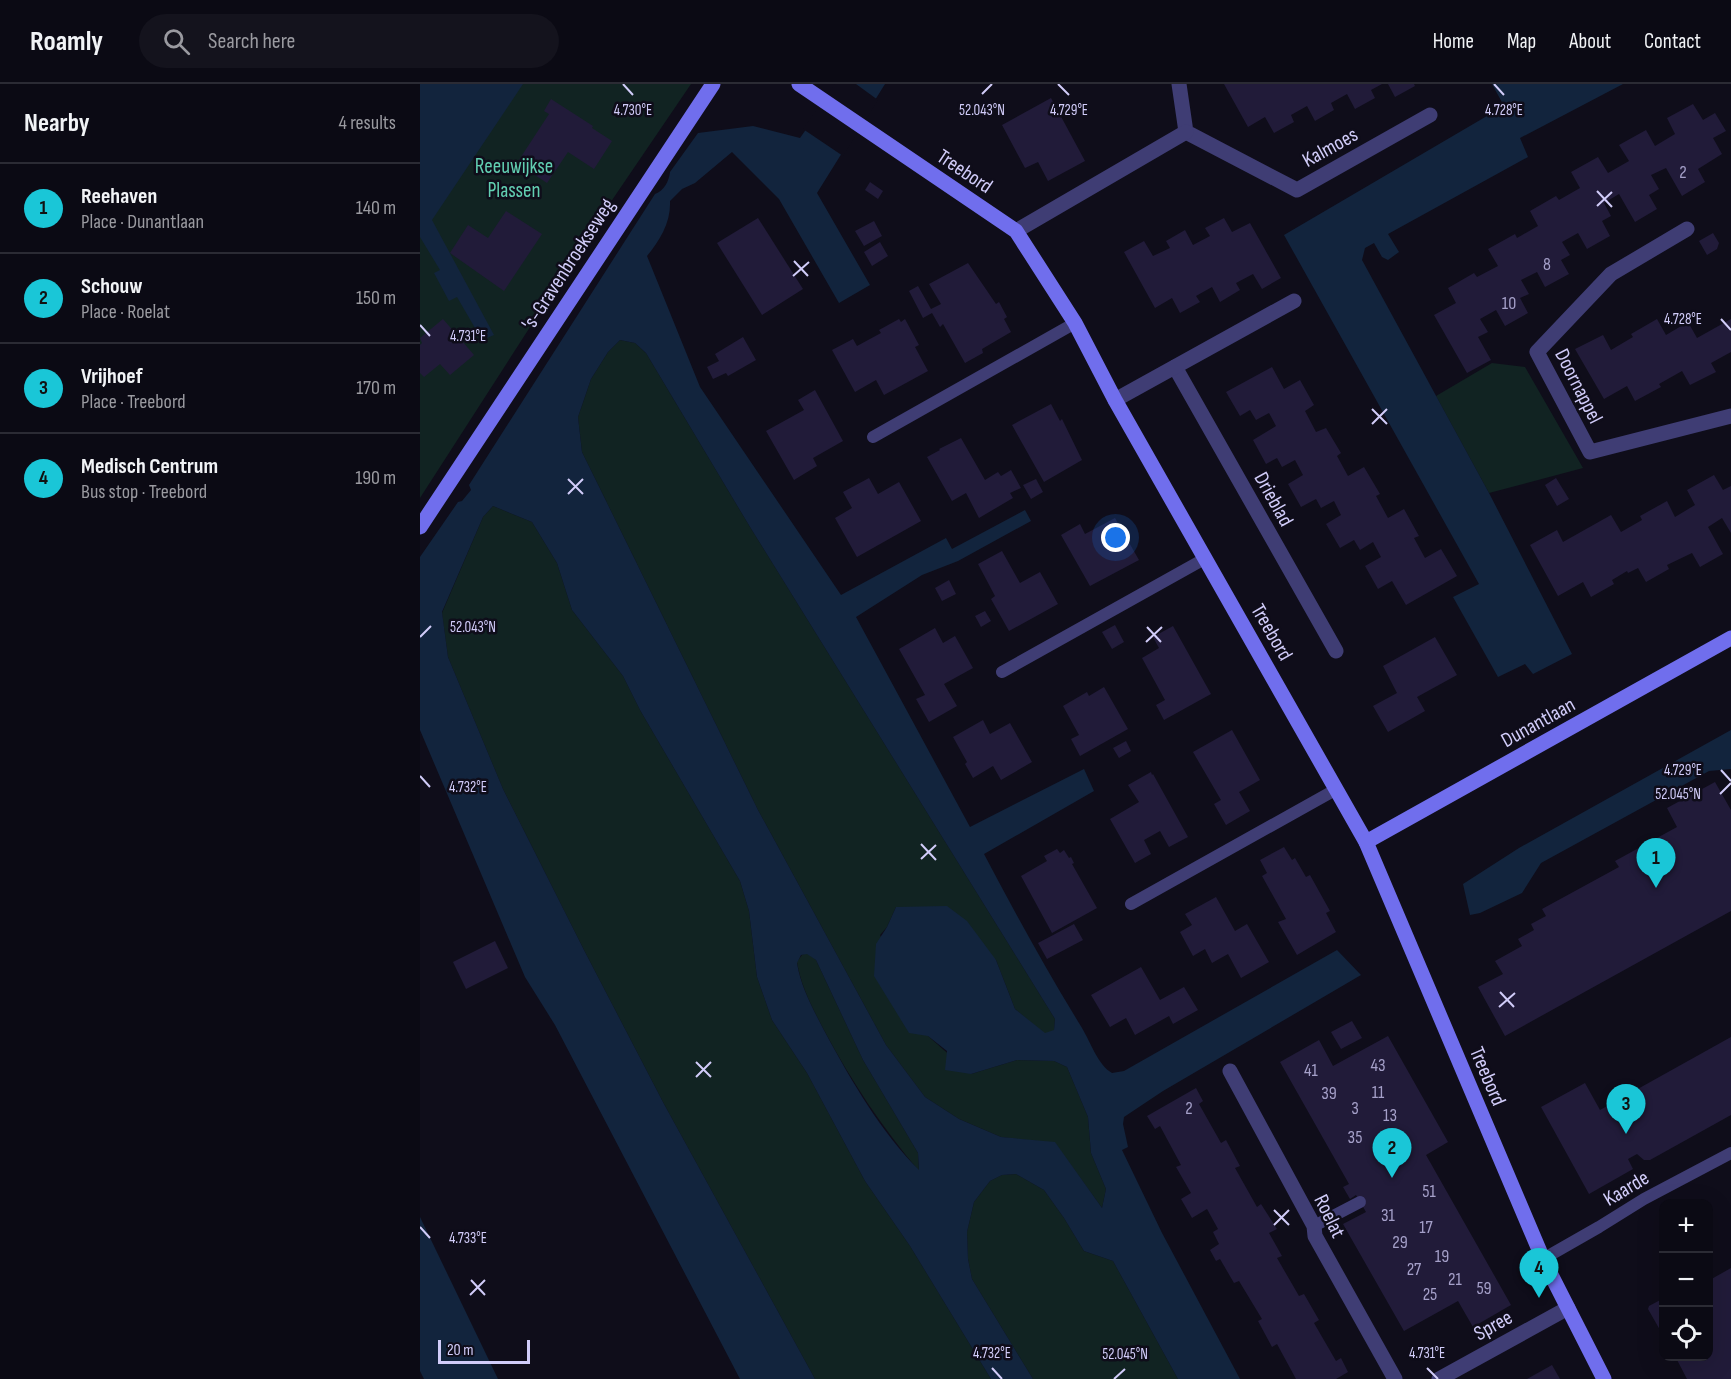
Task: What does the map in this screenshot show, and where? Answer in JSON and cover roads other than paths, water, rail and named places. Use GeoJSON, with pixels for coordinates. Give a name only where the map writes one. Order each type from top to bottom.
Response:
{"type":"FeatureCollection","features":[{"type":"Feature","properties":{"kind":"street","name":"'s-Gravenbroekseweg"},"geometry":{"type":"LineString","coordinates":[[420,527],[713,84]]}},
{"type":"Feature","properties":{"kind":"street"},"geometry":{"type":"LineString","coordinates":[[1016,231],[1185,132],[1179,84]]}},
{"type":"Feature","properties":{"kind":"street","name":"Treebord"},"geometry":{"type":"LineString","coordinates":[[805,88],[1016,231],[1075,323],[1114,400],[1366,842],[1543,1258],[1604,1379]]}},
{"type":"Feature","properties":{"kind":"street","name":"Kalmoes"},"geometry":{"type":"LineString","coordinates":[[1185,132],[1297,190],[1430,115]]}},
{"type":"Feature","properties":{"kind":"street","name":"Doornappel"},"geometry":{"type":"LineString","coordinates":[[1687,229],[1611,274],[1537,352],[1590,452],[1731,416]]}},
{"type":"Feature","properties":{"kind":"street"},"geometry":{"type":"LineString","coordinates":[[1114,400],[1294,301]]}},
{"type":"Feature","properties":{"kind":"street","name":"Drieblad"},"geometry":{"type":"LineString","coordinates":[[1175,367],[1336,651]]}},
{"type":"Feature","properties":{"kind":"street","name":"Dunantlaan"},"geometry":{"type":"LineString","coordinates":[[1366,842],[1731,638]]}},
{"type":"Feature","properties":{"kind":"street","name":"Roelat"},"geometry":{"type":"LineString","coordinates":[[1230,1071],[1314,1226],[1315,1236],[1395,1379]]}},
{"type":"Feature","properties":{"kind":"street","name":"Spree"},"geometry":{"type":"LineString","coordinates":[[1439,1379],[1568,1308]]}},
{"type":"Feature","properties":{"kind":"lane"},"geometry":{"type":"LineString","coordinates":[[873,437],[1075,323]]}},
{"type":"Feature","properties":{"kind":"lane"},"geometry":{"type":"LineString","coordinates":[[1002,672],[1206,558]]}},
{"type":"Feature","properties":{"kind":"lane"},"geometry":{"type":"LineString","coordinates":[[1131,904],[1335,790]]}},
{"type":"Feature","properties":{"kind":"lane","name":"Kaarde"},"geometry":{"type":"LineString","coordinates":[[1543,1258],[1599,1227],[1644,1198],[1731,1153]]}},
{"type":"Feature","properties":{"kind":"lane"},"geometry":{"type":"LineString","coordinates":[[1314,1226],[1360,1202]]}},
{"type":"Feature","properties":{"kind":"water"},"geometry":{"type":"Polygon","coordinates":[[[420,84],[523,84],[432,220],[494,335],[482,340],[457,297],[449,301],[434,273],[440,270],[420,237],[420,84]]]}},
{"type":"Feature","properties":{"kind":"water"},"geometry":{"type":"Polygon","coordinates":[[[838,84],[885,84],[817,193],[870,285],[839,303],[779,199],[732,152],[695,183],[682,189],[670,201],[669,216],[664,230],[647,256],[700,387],[841,595],[946,538],[952,549],[1025,510],[1031,521],[958,561],[922,575],[856,617],[970,827],[1084,769],[1094,791],[984,854],[1099,1059],[1112,1073],[1124,1071],[1337,950],[1361,975],[1163,1091],[1124,1117],[1123,1124],[1128,1147],[1122,1150],[1162,1233],[1240,1379],[1178,1379],[1113,1261],[1084,1251],[1044,1190],[1016,1174],[1002,1175],[990,1181],[974,1202],[967,1232],[968,1259],[972,1279],[1033,1379],[991,1379],[910,1246],[865,1181],[807,1073],[772,1020],[757,977],[749,911],[740,881],[640,710],[623,676],[572,610],[557,563],[532,522],[493,506],[483,517],[442,612],[448,657],[503,789],[585,952],[664,1104],[815,1379],[740,1379],[555,1025],[525,977],[420,730],[420,557],[458,502],[462,501],[471,490],[469,485],[655,194],[666,185],[670,172],[698,133],[753,126],[800,138],[838,84]],[[620,340],[608,352],[591,379],[578,417],[582,452],[758,810],[886,1045],[925,1097],[959,1119],[1001,1137],[1055,1142],[1102,1208],[1106,1189],[1091,1153],[1088,1117],[1067,1067],[1054,1061],[1017,1060],[971,1074],[945,1070],[947,1051],[928,1036],[909,1033],[874,976],[876,944],[896,907],[947,906],[967,921],[996,960],[1015,1009],[1045,1033],[1054,1030],[1055,1019],[750,527],[646,353],[635,343],[620,340]],[[807,954],[801,955],[797,963],[805,990],[817,1017],[868,1106],[919,1170],[918,1153],[863,1060],[816,960],[807,954]]]}},
{"type":"Feature","properties":{"kind":"water"},"geometry":{"type":"Polygon","coordinates":[[[1492,84],[1623,84],[1520,138],[1528,157],[1388,234],[1399,252],[1388,260],[1382,257],[1374,243],[1365,248],[1362,260],[1489,493],[1572,654],[1533,674],[1525,664],[1498,677],[1453,597],[1479,584],[1284,235],[1504,106],[1492,84]]]}},
{"type":"Feature","properties":{"kind":"water"},"geometry":{"type":"Polygon","coordinates":[[[1731,730],[1731,769],[1709,771],[1541,863],[1522,893],[1480,913],[1470,915],[1463,884],[1519,848],[1731,730]]]}},
{"type":"Feature","properties":{"kind":"water"},"geometry":{"type":"Polygon","coordinates":[[[420,1217],[498,1379],[424,1379],[420,1371],[420,1217]]]}},
{"type":"Feature","properties":{"kind":"place","name":"Reehaven"},"geometry":{"type":"Point","coordinates":[1656,888]}},
{"type":"Feature","properties":{"kind":"place","name":"Vrijhoef"},"geometry":{"type":"Point","coordinates":[1626,1134]}},
{"type":"Feature","properties":{"kind":"place","name":"Schouw"},"geometry":{"type":"Point","coordinates":[1392,1178]}},
{"type":"Feature","properties":{"kind":"place","name":"Medisch Centrum"},"geometry":{"type":"Point","coordinates":[1539,1298]}},
{"type":"Feature","properties":{"kind":"park label","name":"Reeuwijkse Plassen"},"geometry":{"type":"Point","coordinates":[514,178]}}]}
